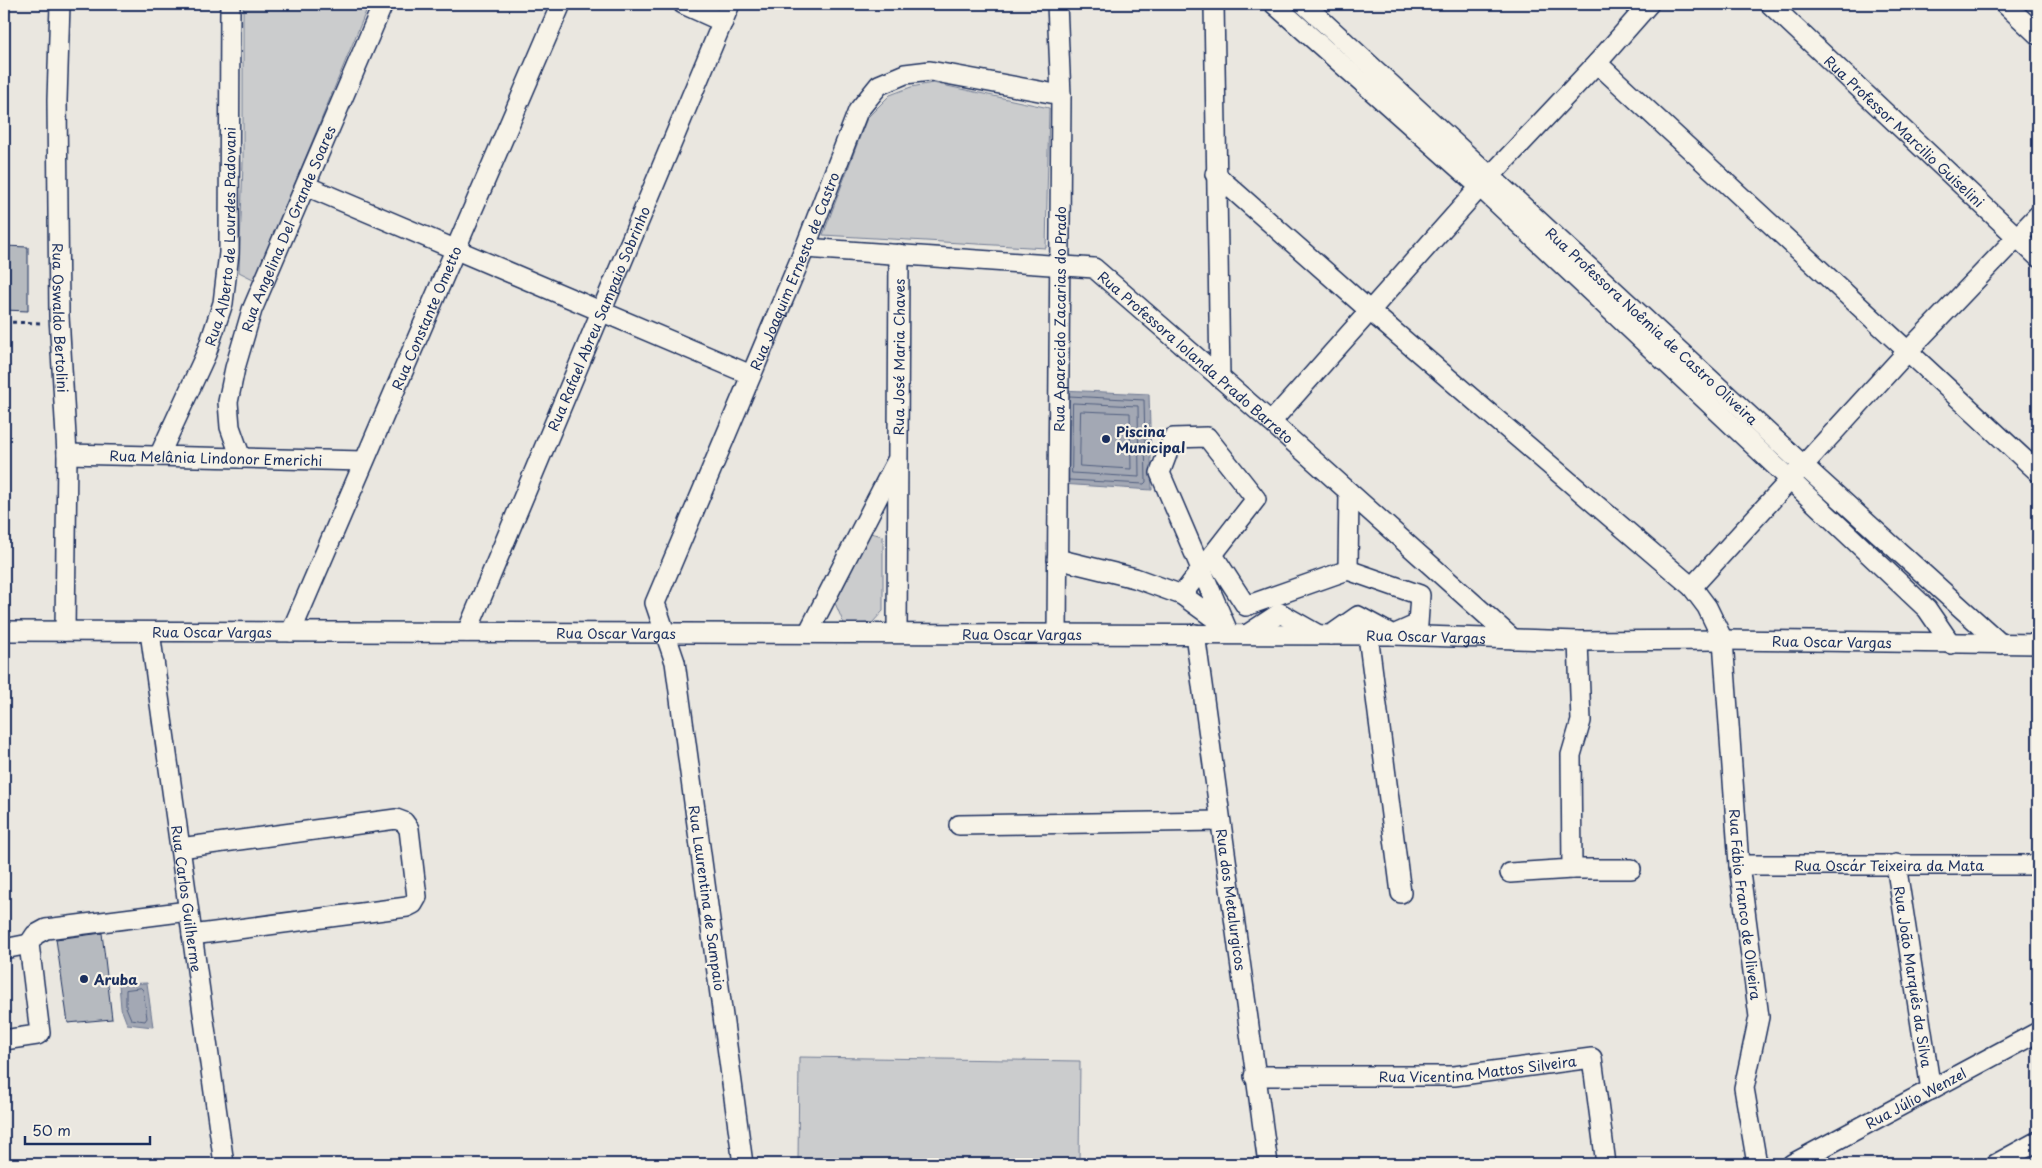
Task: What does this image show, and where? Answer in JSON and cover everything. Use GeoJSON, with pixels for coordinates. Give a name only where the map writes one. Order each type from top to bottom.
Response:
{"type":"FeatureCollection","features":[{"type":"Feature","properties":{"kind":"street","name":"Rua Oswaldo Bertolini"},"geometry":{"type":"LineString","coordinates":[[60,4],[57,100],[59,324],[67,454],[65,632]]}},
{"type":"Feature","properties":{"kind":"street","name":"Rua Alberto de Lourdes Padovani"},"geometry":{"type":"LineString","coordinates":[[159,456],[206,354],[223,303],[229,253],[230,4]]}},
{"type":"Feature","properties":{"kind":"street","name":"Rua Angelina Del Grande Soares"},"geometry":{"type":"LineString","coordinates":[[242,458],[230,427],[228,402],[235,368],[252,310],[383,4]]}},
{"type":"Feature","properties":{"kind":"street","name":"Rua Constante Ometto"},"geometry":{"type":"LineString","coordinates":[[291,632],[560,4]]}},
{"type":"Feature","properties":{"kind":"street"},"geometry":{"type":"LineString","coordinates":[[683,4],[723,22]]}},
{"type":"Feature","properties":{"kind":"street","name":"Rua Rafael Abreu Sampaio Sobrinho"},"geometry":{"type":"LineString","coordinates":[[467,632],[730,4]]}},
{"type":"Feature","properties":{"kind":"street","name":"Rua Aparecido Zacarias do Prado"},"geometry":{"type":"LineString","coordinates":[[1057,4],[1061,95],[1057,634]]}},
{"type":"Feature","properties":{"kind":"street"},"geometry":{"type":"LineString","coordinates":[[1214,4],[1215,174],[1220,378]]}},
{"type":"Feature","properties":{"kind":"street","name":"Rua Professora Noêmia de Castro Oliveira"},"geometry":{"type":"LineString","coordinates":[[1274,4],[1485,182],[2001,644]]}},
{"type":"Feature","properties":{"kind":"street","name":"Rua Professora Noêmia de Castro Oliveira"},"geometry":{"type":"LineString","coordinates":[[1304,4],[1789,480],[1927,609],[1951,644]]}},
{"type":"Feature","properties":{"kind":"street"},"geometry":{"type":"LineString","coordinates":[[1271,422],[1485,182],[1597,63],[1649,4]]}},
{"type":"Feature","properties":{"kind":"street","name":"Rua Professor Marcilio Guiselini"},"geometry":{"type":"LineString","coordinates":[[1770,4],[2038,257]]}},
{"type":"Feature","properties":{"kind":"street"},"geometry":{"type":"LineString","coordinates":[[2005,4],[2038,35]]}},
{"type":"Feature","properties":{"kind":"street"},"geometry":{"type":"LineString","coordinates":[[1597,63],[2038,472]]}},
{"type":"Feature","properties":{"kind":"street","name":"Rua Joaquim Ernesto de Castro"},"geometry":{"type":"LineString","coordinates":[[666,633],[655,603],[805,248],[858,111],[879,85],[905,74],[930,71],[1061,95]]}},
{"type":"Feature","properties":{"kind":"street"},"geometry":{"type":"LineString","coordinates":[[1215,174],[1370,311],[1692,586],[1707,607],[1724,640]]}},
{"type":"Feature","properties":{"kind":"street"},"geometry":{"type":"LineString","coordinates":[[306,186],[751,375]]}},
{"type":"Feature","properties":{"kind":"street"},"geometry":{"type":"LineString","coordinates":[[1692,586],[1907,352],[2038,215]]}},
{"type":"Feature","properties":{"kind":"street","name":"Rua Professora Iolanda Prado Barreto"},"geometry":{"type":"LineString","coordinates":[[805,248],[1094,268],[1271,422],[1513,639]]}},
{"type":"Feature","properties":{"kind":"street","name":"Rua José Maria Chaves"},"geometry":{"type":"LineString","coordinates":[[897,633],[899,254]]}},
{"type":"Feature","properties":{"kind":"street"},"geometry":{"type":"LineString","coordinates":[[223,303],[252,310]]}},
{"type":"Feature","properties":{"kind":"street"},"geometry":{"type":"LineString","coordinates":[[1182,594],[1201,570],[1213,555],[1256,499],[1207,437],[1174,438],[1160,473],[1201,570],[1237,632]]}},
{"type":"Feature","properties":{"kind":"street","name":"Rua Melânia Lindonor Emerichi"},"geometry":{"type":"LineString","coordinates":[[67,454],[364,461]]}},
{"type":"Feature","properties":{"kind":"street","name":"Rua José Maria Chaves"},"geometry":{"type":"LineString","coordinates":[[808,633],[898,459]]}},
{"type":"Feature","properties":{"kind":"street"},"geometry":{"type":"LineString","coordinates":[[1348,570],[1349,492]]}},
{"type":"Feature","properties":{"kind":"street"},"geometry":{"type":"LineString","coordinates":[[1213,555],[1246,606],[1348,570],[1420,596],[1418,624],[1393,635],[1358,616],[1325,635]]}},
{"type":"Feature","properties":{"kind":"street"},"geometry":{"type":"LineString","coordinates":[[1057,559],[1135,578],[1182,594],[1237,632]]}},
{"type":"Feature","properties":{"kind":"street","name":"Rua Oscar Vargas"},"geometry":{"type":"LineString","coordinates":[[4,631],[1057,634],[1195,634],[1237,632],[1578,641],[1724,640],[2038,644]]}},
{"type":"Feature","properties":{"kind":"street","name":"Rua Carlos Guilherme"},"geometry":{"type":"LineString","coordinates":[[150,632],[224,1164]]}},
{"type":"Feature","properties":{"kind":"street","name":"Rua Laurentina de Sampaio"},"geometry":{"type":"LineString","coordinates":[[666,633],[676,662],[743,1164]]}},
{"type":"Feature","properties":{"kind":"street","name":"Rua dos Metalurgicos"},"geometry":{"type":"LineString","coordinates":[[1195,634],[1254,1076],[1268,1164]]}},
{"type":"Feature","properties":{"kind":"street"},"geometry":{"type":"LineString","coordinates":[[1368,635],[1401,893]]}},
{"type":"Feature","properties":{"kind":"street","name":"Rua Fábio Franco de Oliveira"},"geometry":{"type":"LineString","coordinates":[[1724,640],[1739,865],[1759,1016],[1744,1088],[1757,1164]]}},
{"type":"Feature","properties":{"kind":"street"},"geometry":{"type":"LineString","coordinates":[[1572,869],[1572,755],[1581,722],[1578,641]]}},
{"type":"Feature","properties":{"kind":"street"},"geometry":{"type":"LineString","coordinates":[[180,848],[396,819],[404,822],[409,829],[417,897],[414,904],[407,908],[192,935]]}},
{"type":"Feature","properties":{"kind":"street"},"geometry":{"type":"LineString","coordinates":[[959,825],[1220,821]]}},
{"type":"Feature","properties":{"kind":"street","name":"Rua João Marquês da Silva"},"geometry":{"type":"LineString","coordinates":[[1896,864],[1931,1090]]}},
{"type":"Feature","properties":{"kind":"street","name":"Rua Oscár Teixeira da Mata"},"geometry":{"type":"LineString","coordinates":[[1739,865],[2038,865]]}},
{"type":"Feature","properties":{"kind":"street"},"geometry":{"type":"LineString","coordinates":[[1510,873],[1572,869],[1631,869]]}},
{"type":"Feature","properties":{"kind":"street"},"geometry":{"type":"LineString","coordinates":[[4,1040],[38,1035],[41,1029],[29,944],[35,935],[46,929],[188,912]]}},
{"type":"Feature","properties":{"kind":"street"},"geometry":{"type":"LineString","coordinates":[[4,949],[29,944]]}},
{"type":"Feature","properties":{"kind":"street","name":"Rua Júlio Wenzel"},"geometry":{"type":"LineString","coordinates":[[1792,1164],[2038,1032]]}},
{"type":"Feature","properties":{"kind":"street","name":"Rua Vicentina Mattos Silveira"},"geometry":{"type":"LineString","coordinates":[[1254,1076],[1454,1076],[1592,1058],[1606,1164]]}},
{"type":"Feature","properties":{"kind":"street"},"geometry":{"type":"LineString","coordinates":[[1996,1164],[2038,1141]]}},
{"type":"Feature","properties":{"kind":"path"},"geometry":{"type":"LineString","coordinates":[[4,322],[59,324]]}},
{"type":"Feature","properties":{"kind":"shaded area"},"geometry":{"type":"Polygon","coordinates":[[[243,4],[369,4],[255,280],[239,272],[243,163],[243,4]]]}},
{"type":"Feature","properties":{"kind":"shaded area"},"geometry":{"type":"Polygon","coordinates":[[[933,83],[1049,108],[1046,248],[823,235],[867,118],[890,95],[911,87],[933,83]]]}},
{"type":"Feature","properties":{"kind":"shaded area"},"geometry":{"type":"Polygon","coordinates":[[[870,533],[883,536],[883,611],[872,623],[844,624],[835,603],[870,533]]]}},
{"type":"Feature","properties":{"kind":"shaded area"},"geometry":{"type":"Polygon","coordinates":[[[799,1057],[1080,1061],[1079,1164],[798,1164],[799,1057]]]}},
{"type":"Feature","properties":{"kind":"water","name":"Piscina Municipal"},"geometry":{"type":"Polygon","coordinates":[[[1061,390],[1149,394],[1152,490],[1061,484],[1061,390]]]}},
{"type":"Feature","properties":{"kind":"water"},"geometry":{"type":"Polygon","coordinates":[[[147,983],[153,1027],[127,1024],[121,1008],[119,984],[147,983]]]}},
{"type":"Feature","properties":{"kind":"building"},"geometry":{"type":"Polygon","coordinates":[[[4,246],[28,247],[28,311],[4,310],[4,246]]]}},
{"type":"Feature","properties":{"kind":"building","name":"Aruba"},"geometry":{"type":"Polygon","coordinates":[[[102,933],[112,1019],[68,1023],[56,939],[102,933]]]}},
{"type":"Feature","properties":{"kind":"place","name":"Piscina Municipal"},"geometry":{"type":"Point","coordinates":[1106,439]}},
{"type":"Feature","properties":{"kind":"place","name":"Aruba"},"geometry":{"type":"Point","coordinates":[84,979]}}]}
